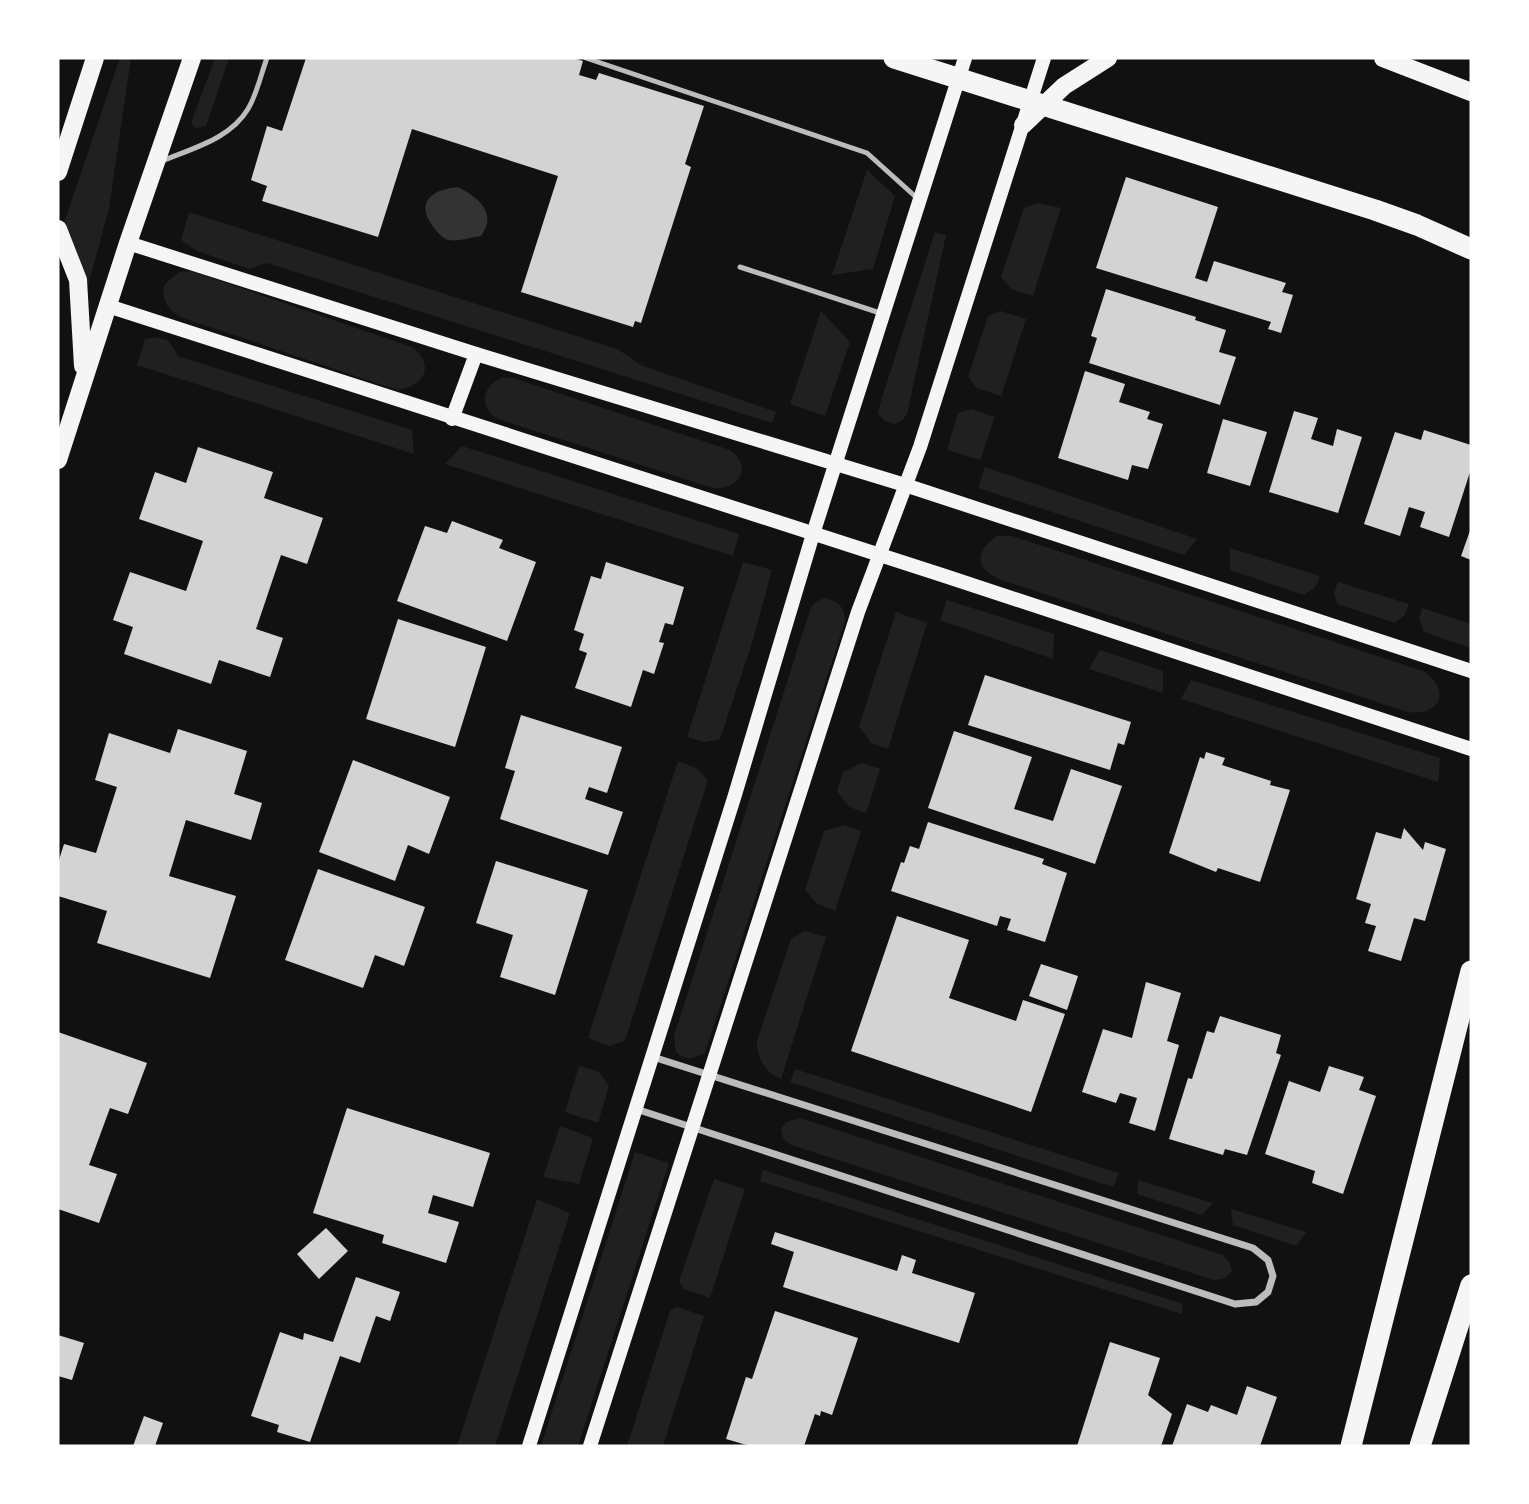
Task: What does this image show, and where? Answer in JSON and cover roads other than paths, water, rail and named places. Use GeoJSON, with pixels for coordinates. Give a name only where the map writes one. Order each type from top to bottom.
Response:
{"type":"FeatureCollection","features":[{"type":"Feature","properties":{"kind":"highway"},"geometry":{"type":"LineString","coordinates":[[894,58],[1375,210],[1471,249]]}},
{"type":"Feature","properties":{"kind":"highway"},"geometry":{"type":"LineString","coordinates":[[1351,1446],[1471,971]]}},
{"type":"Feature","properties":{"kind":"highway"},"geometry":{"type":"LineString","coordinates":[[1420,1446],[1471,1285]]}},
{"type":"Feature","properties":{"kind":"main road"},"geometry":{"type":"LineString","coordinates":[[58,172],[95,58]]}},
{"type":"Feature","properties":{"kind":"main road"},"geometry":{"type":"LineString","coordinates":[[58,460],[128,243],[192,58]]}},
{"type":"Feature","properties":{"kind":"main road"},"geometry":{"type":"LineString","coordinates":[[528,1446],[653,1057],[813,534],[965,58]]}},
{"type":"Feature","properties":{"kind":"main road"},"geometry":{"type":"LineString","coordinates":[[590,1446],[858,612],[948,363],[1044,58]]}},
{"type":"Feature","properties":{"kind":"main road"},"geometry":{"type":"LineString","coordinates":[[1023,125],[1064,86],[1108,58]]}},
{"type":"Feature","properties":{"kind":"main road"},"geometry":{"type":"LineString","coordinates":[[1383,58],[1471,92]]}},
{"type":"Feature","properties":{"kind":"main road"},"geometry":{"type":"LineString","coordinates":[[58,229],[78,280],[84,377]]}},
{"type":"Feature","properties":{"kind":"main road"},"geometry":{"type":"LineString","coordinates":[[128,243],[476,354],[905,485],[1471,671]]}},
{"type":"Feature","properties":{"kind":"main road"},"geometry":{"type":"LineString","coordinates":[[108,306],[1471,749]]}},
{"type":"Feature","properties":{"kind":"main road"},"geometry":{"type":"LineString","coordinates":[[452,419],[476,354]]}},
{"type":"Feature","properties":{"kind":"street"},"geometry":{"type":"LineString","coordinates":[[635,1109],[1235,1304],[1256,1302],[1268,1292],[1273,1276],[1268,1261],[1253,1248],[653,1057]]}},
{"type":"Feature","properties":{"kind":"lane"},"geometry":{"type":"LineString","coordinates":[[156,163],[224,134],[237,124],[250,107],[267,58]]}},
{"type":"Feature","properties":{"kind":"lane"},"geometry":{"type":"LineString","coordinates":[[586,58],[867,153],[919,200]]}},
{"type":"Feature","properties":{"kind":"lane"},"geometry":{"type":"LineString","coordinates":[[740,267],[884,314]]}}]}
